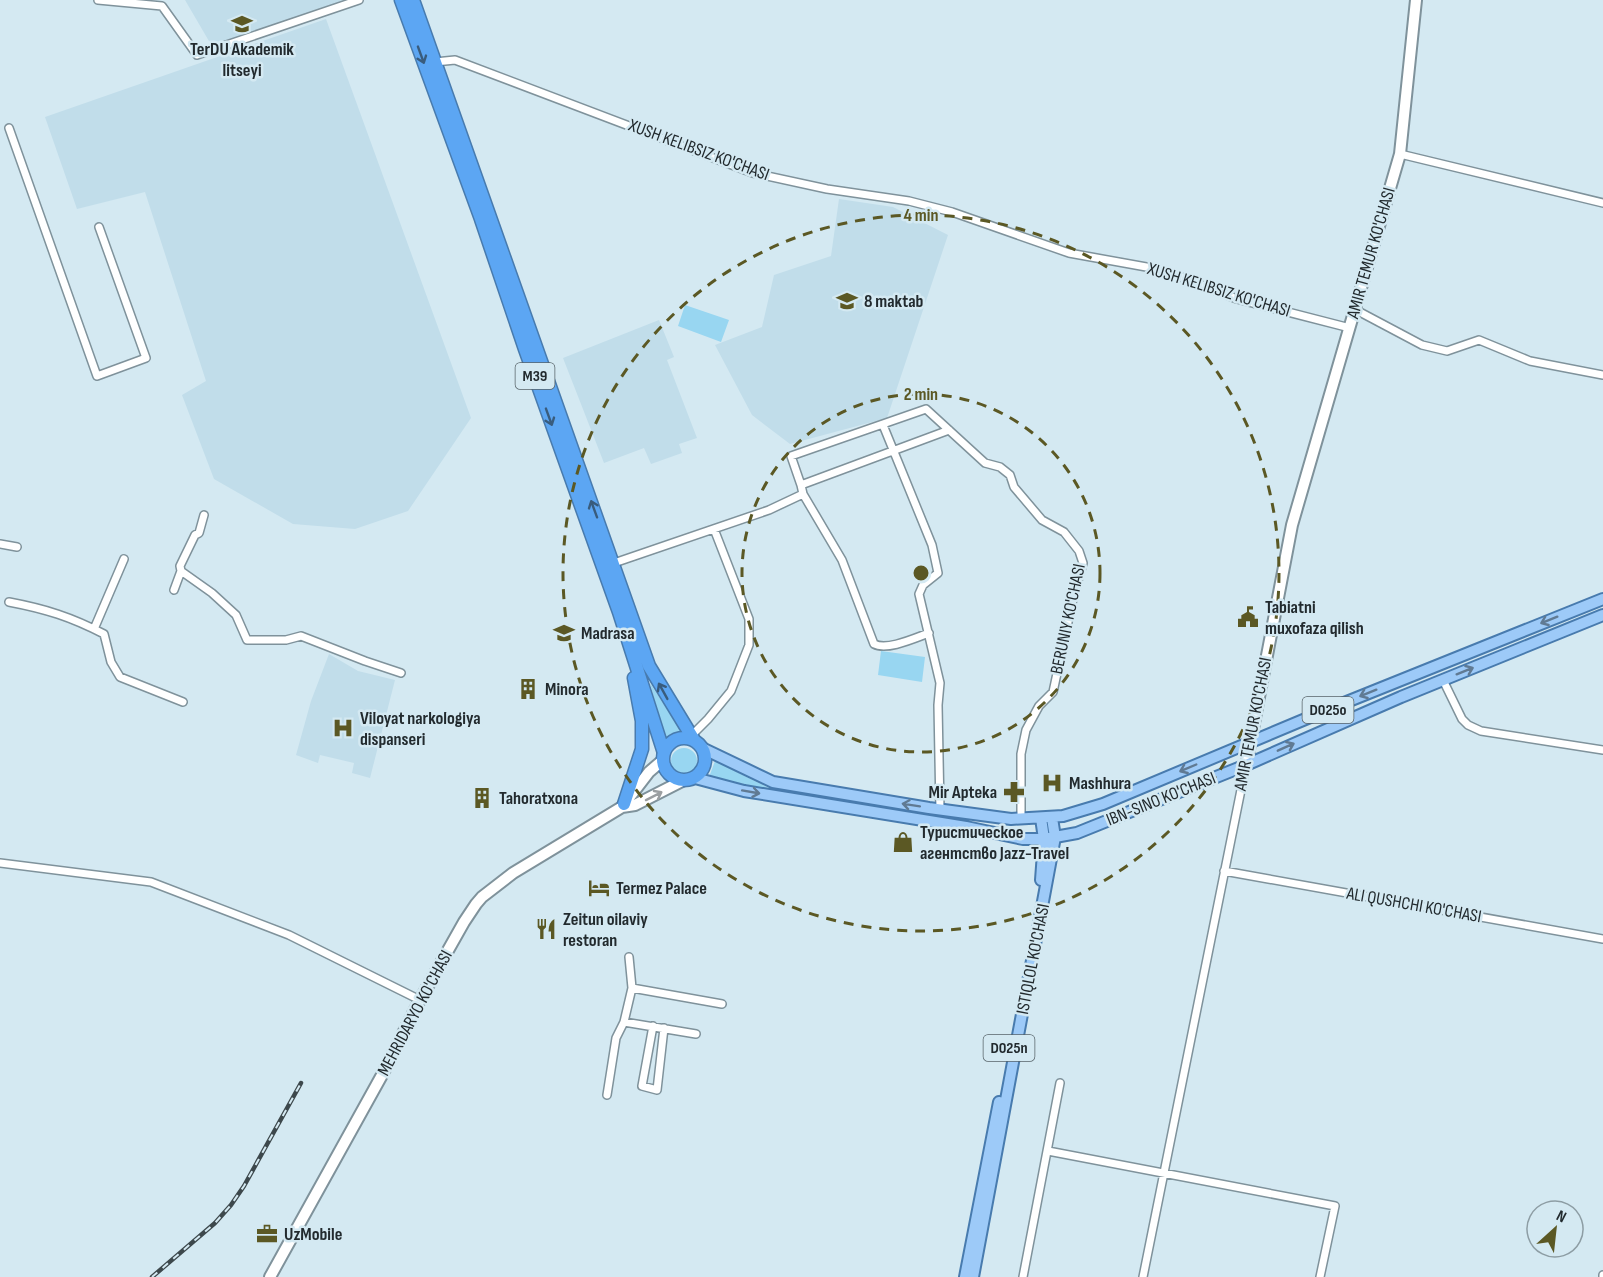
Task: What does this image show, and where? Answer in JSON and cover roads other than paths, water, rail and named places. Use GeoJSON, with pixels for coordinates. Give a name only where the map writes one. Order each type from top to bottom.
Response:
{"type":"FeatureCollection","features":[{"type":"Feature","properties":{"kind":"highway","name":"M39"},"geometry":{"type":"LineString","coordinates":[[401,0],[607,576],[664,756]]}},
{"type":"Feature","properties":{"kind":"highway","name":"M39"},"geometry":{"type":"LineString","coordinates":[[413,0],[649,666],[695,742]]}},
{"type":"Feature","properties":{"kind":"highway"},"geometry":{"type":"LineString","coordinates":[[623,806],[642,749],[642,721],[634,682],[635,665]]}},
{"type":"Feature","properties":{"kind":"highway"},"geometry":{"type":"LineString","coordinates":[[685,738],[695,742],[705,756],[705,765],[701,772],[689,779],[676,779],[665,768],[664,756],[669,745],[685,738]]}},
{"type":"Feature","properties":{"kind":"main road","name":"AMIR TEMUR KO'CHASI"},"geometry":{"type":"LineString","coordinates":[[1246,765],[1293,525],[1400,154],[1416,0]]}},
{"type":"Feature","properties":{"kind":"main road","name":"IBN-SINO KO'CHASI"},"geometry":{"type":"LineString","coordinates":[[695,742],[773,782],[940,810],[1021,819],[1063,816],[1103,804],[1603,599]]}},
{"type":"Feature","properties":{"kind":"main road","name":"IBN-SINO KO'CHASI"},"geometry":{"type":"LineString","coordinates":[[689,779],[744,791],[1023,838],[1055,837],[1077,833],[1246,765],[1443,680],[1603,615]]}},
{"type":"Feature","properties":{"kind":"main road"},"geometry":{"type":"LineString","coordinates":[[623,806],[664,756]]}},
{"type":"Feature","properties":{"kind":"main road"},"geometry":{"type":"LineString","coordinates":[[623,806],[635,805],[689,779]]}},
{"type":"Feature","properties":{"kind":"main road","name":"МEHRIDARYO KO'CHASI"},"geometry":{"type":"LineString","coordinates":[[270,1277],[381,1077],[420,1000],[464,922],[482,897],[539,855],[623,806]]}},
{"type":"Feature","properties":{"kind":"main road","name":"ISTIQLOL KO'CHASI"},"geometry":{"type":"LineString","coordinates":[[973,1277],[1055,837],[1046,818]]}},
{"type":"Feature","properties":{"kind":"main road","name":"ISTIQLOL KO'CHASI"},"geometry":{"type":"LineString","coordinates":[[965,1277],[1043,871],[1046,818]]}},
{"type":"Feature","properties":{"kind":"street"},"geometry":{"type":"LineString","coordinates":[[98,0],[162,6],[197,56],[359,0]]}},
{"type":"Feature","properties":{"kind":"street","name":"XUSH KELIBSIZ KO'CHASI"},"geometry":{"type":"LineString","coordinates":[[435,62],[455,60],[753,172],[827,189],[909,201],[952,212],[1069,253],[1163,270],[1237,299],[1350,328]]}},
{"type":"Feature","properties":{"kind":"street"},"geometry":{"type":"LineString","coordinates":[[9,128],[90,367],[97,376],[146,358],[99,227]]}},
{"type":"Feature","properties":{"kind":"street"},"geometry":{"type":"LineString","coordinates":[[1400,154],[1603,202]]}},
{"type":"Feature","properties":{"kind":"street"},"geometry":{"type":"LineString","coordinates":[[1356,310],[1422,345],[1447,351],[1479,340],[1530,361],[1603,375]]}},
{"type":"Feature","properties":{"kind":"street","name":"BERUNIY KO'CHASI"},"geometry":{"type":"LineString","coordinates":[[801,485],[791,456],[926,409],[985,463],[1000,467],[1010,475],[1014,487],[1042,520],[1064,532],[1079,550],[1083,563],[1053,692],[1039,706],[1026,730],[1022,754],[1021,819]]}},
{"type":"Feature","properties":{"kind":"street"},"geometry":{"type":"LineString","coordinates":[[883,425],[932,545],[938,573],[923,585],[919,594],[940,682],[938,726],[940,810]]}},
{"type":"Feature","properties":{"kind":"street"},"geometry":{"type":"LineString","coordinates":[[929,633],[903,643],[878,646],[874,644],[842,560],[803,494],[801,485],[949,430]]}},
{"type":"Feature","properties":{"kind":"street"},"geometry":{"type":"LineString","coordinates":[[614,563],[769,510],[803,494]]}},
{"type":"Feature","properties":{"kind":"street"},"geometry":{"type":"LineString","coordinates":[[174,590],[181,571],[180,566],[195,536],[199,533],[204,515]]}},
{"type":"Feature","properties":{"kind":"street"},"geometry":{"type":"LineString","coordinates":[[695,742],[708,719],[731,691],[749,645],[749,619],[714,529]]}},
{"type":"Feature","properties":{"kind":"street"},"geometry":{"type":"LineString","coordinates":[[0,544],[17,547]]}},
{"type":"Feature","properties":{"kind":"street"},"geometry":{"type":"LineString","coordinates":[[94,629],[124,559]]}},
{"type":"Feature","properties":{"kind":"street"},"geometry":{"type":"LineString","coordinates":[[181,571],[212,593],[236,615],[247,640],[286,640],[301,636],[365,662],[401,672]]}},
{"type":"Feature","properties":{"kind":"street"},"geometry":{"type":"LineString","coordinates":[[9,602],[45,609],[78,621],[104,634],[111,662],[120,677],[183,702]]}},
{"type":"Feature","properties":{"kind":"street"},"geometry":{"type":"LineString","coordinates":[[1443,680],[1462,719],[1474,728],[1603,750]]}},
{"type":"Feature","properties":{"kind":"street","name":"AMIR TEMUR KO'CHASI"},"geometry":{"type":"LineString","coordinates":[[1143,1277],[1246,765]]}},
{"type":"Feature","properties":{"kind":"street"},"geometry":{"type":"LineString","coordinates":[[0,862],[151,882],[289,935],[420,1000]]}},
{"type":"Feature","properties":{"kind":"street","name":"ALI QUSHCHI KO'CHASI"},"geometry":{"type":"LineString","coordinates":[[1224,871],[1603,939]]}},
{"type":"Feature","properties":{"kind":"street"},"geometry":{"type":"LineString","coordinates":[[607,1095],[616,1038],[624,1022],[632,988],[628,957]]}},
{"type":"Feature","properties":{"kind":"street"},"geometry":{"type":"LineString","coordinates":[[632,988],[722,1004]]}},
{"type":"Feature","properties":{"kind":"street"},"geometry":{"type":"LineString","coordinates":[[624,1022],[696,1034]]}},
{"type":"Feature","properties":{"kind":"street"},"geometry":{"type":"LineString","coordinates":[[653,1026],[642,1086],[657,1090],[664,1028]]}},
{"type":"Feature","properties":{"kind":"street"},"geometry":{"type":"LineString","coordinates":[[1023,1277],[1060,1083]]}},
{"type":"Feature","properties":{"kind":"street"},"geometry":{"type":"LineString","coordinates":[[1048,1151],[1335,1206],[1320,1277]]}},
{"type":"Feature","properties":{"kind":"railway"},"geometry":{"type":"LineString","coordinates":[[152,1277],[215,1223],[231,1205],[244,1186],[301,1083]]}},
{"type":"Feature","properties":{"kind":"place","name":"TerDU Akademik litseyi"},"geometry":{"type":"Point","coordinates":[242,24]}},
{"type":"Feature","properties":{"kind":"place","name":"8 maktab"},"geometry":{"type":"Point","coordinates":[847,301]}},
{"type":"Feature","properties":{"kind":"place","name":"Tabiatni muxofaza qilish"},"geometry":{"type":"Point","coordinates":[1248,617]}},
{"type":"Feature","properties":{"kind":"place","name":"Madrasa"},"geometry":{"type":"Point","coordinates":[564,633]}},
{"type":"Feature","properties":{"kind":"place","name":"Minora"},"geometry":{"type":"Point","coordinates":[528,689]}},
{"type":"Feature","properties":{"kind":"place","name":"Viloyat narkologiya dispanseri"},"geometry":{"type":"Point","coordinates":[343,728]}},
{"type":"Feature","properties":{"kind":"place","name":"Mashhura"},"geometry":{"type":"Point","coordinates":[1052,783]}},
{"type":"Feature","properties":{"kind":"place","name":"Mir Apteka"},"geometry":{"type":"Point","coordinates":[1014,792]}},
{"type":"Feature","properties":{"kind":"place","name":"Tahoratxona"},"geometry":{"type":"Point","coordinates":[482,798]}},
{"type":"Feature","properties":{"kind":"place","name":"Туристическое агентство Jazz-Travel"},"geometry":{"type":"Point","coordinates":[903,842]}},
{"type":"Feature","properties":{"kind":"place","name":"Termez Palace"},"geometry":{"type":"Point","coordinates":[599,888]}},
{"type":"Feature","properties":{"kind":"place","name":"Zeitun oilaviy restoran"},"geometry":{"type":"Point","coordinates":[546,929]}},
{"type":"Feature","properties":{"kind":"place","name":"UzMobile"},"geometry":{"type":"Point","coordinates":[267,1234]}}]}
